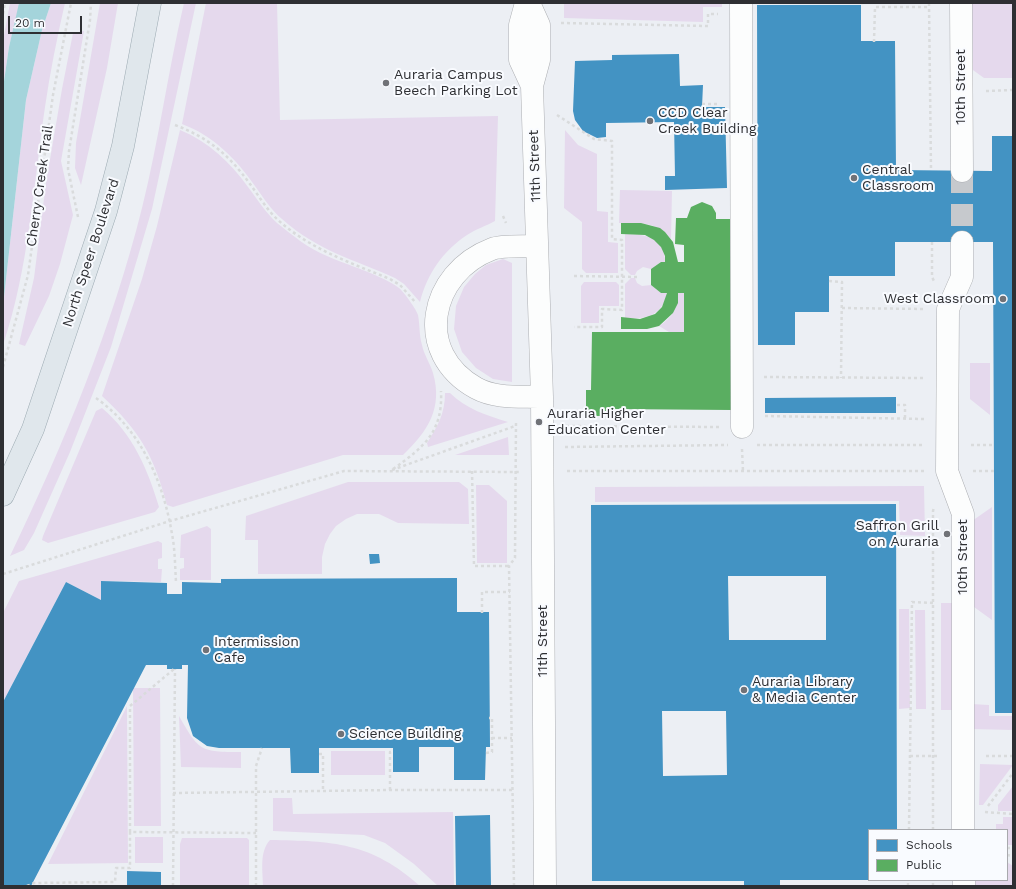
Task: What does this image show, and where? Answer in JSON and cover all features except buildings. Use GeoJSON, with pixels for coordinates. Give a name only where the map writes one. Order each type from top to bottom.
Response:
{"type":"FeatureCollection","features":[{"type":"Feature","properties":{"kind":"main road","name":"North Speer Boulevard"},"geometry":{"type":"LineString","coordinates":[[3,495],[33,430],[106,211],[123,146],[150,3]]}},
{"type":"Feature","properties":{"kind":"street","name":"11th Street"},"geometry":{"type":"LineString","coordinates":[[526,3],[520,25],[520,60],[532,86]]}},
{"type":"Feature","properties":{"kind":"street","name":"11th Street"},"geometry":{"type":"LineString","coordinates":[[529,3],[539,25],[538,60],[532,86],[542,426],[532,471],[545,886]]}},
{"type":"Feature","properties":{"kind":"street","name":"10th Street"},"geometry":{"type":"LineString","coordinates":[[961,3],[962,170]]}},
{"type":"Feature","properties":{"kind":"street"},"geometry":{"type":"LineString","coordinates":[[741,9],[742,433]]}},
{"type":"Feature","properties":{"kind":"street","name":"10th Street"},"geometry":{"type":"LineString","coordinates":[[962,242],[962,278],[948,309],[947,471],[963,514],[964,829]]}},
{"type":"Feature","properties":{"kind":"street"},"geometry":{"type":"LineString","coordinates":[[537,246],[493,248],[470,260],[455,272],[443,290],[437,310],[436,324],[437,338],[444,357],[462,378],[477,388],[494,394],[542,397]]}},
{"type":"Feature","properties":{"kind":"path"},"geometry":{"type":"LineString","coordinates":[[3,14],[5,3]]}},
{"type":"Feature","properties":{"kind":"path","name":"Cherry Creek Trail"},"geometry":{"type":"LineString","coordinates":[[3,367],[28,275],[53,95],[71,3]]}},
{"type":"Feature","properties":{"kind":"path"},"geometry":{"type":"LineString","coordinates":[[78,217],[68,169],[69,151],[90,20],[91,3]]}},
{"type":"Feature","properties":{"kind":"path"},"geometry":{"type":"LineString","coordinates":[[886,3],[890,8]]}},
{"type":"Feature","properties":{"kind":"path"},"geometry":{"type":"LineString","coordinates":[[929,3],[931,170]]}},
{"type":"Feature","properties":{"kind":"path"},"geometry":{"type":"LineString","coordinates":[[874,42],[875,7],[929,7]]}},
{"type":"Feature","properties":{"kind":"path"},"geometry":{"type":"LineString","coordinates":[[554,23],[708,26],[708,14],[741,9]]}},
{"type":"Feature","properties":{"kind":"path"},"geometry":{"type":"LineString","coordinates":[[556,115],[594,139],[612,141],[612,239],[622,240],[622,310],[602,309],[602,327],[574,327]]}},
{"type":"Feature","properties":{"kind":"path"},"geometry":{"type":"LineString","coordinates":[[175,125],[195,132],[213,144],[228,157],[278,219],[301,238],[329,254],[400,285],[419,308]]}},
{"type":"Feature","properties":{"kind":"path"},"geometry":{"type":"LineString","coordinates":[[932,242],[932,277]]}},
{"type":"Feature","properties":{"kind":"path"},"geometry":{"type":"LineString","coordinates":[[574,276],[639,277]]}},
{"type":"Feature","properties":{"kind":"path"},"geometry":{"type":"LineString","coordinates":[[829,281],[842,282],[841,378]]}},
{"type":"Feature","properties":{"kind":"path"},"geometry":{"type":"LineString","coordinates":[[842,308],[948,309]]}},
{"type":"Feature","properties":{"kind":"path"},"geometry":{"type":"LineString","coordinates":[[742,377],[948,378]]}},
{"type":"Feature","properties":{"kind":"path"},"geometry":{"type":"LineString","coordinates":[[390,471],[420,449],[429,436],[441,412],[441,388]]}},
{"type":"Feature","properties":{"kind":"path"},"geometry":{"type":"LineString","coordinates":[[96,398],[110,408],[125,423],[142,445],[154,471],[170,521],[176,582]]}},
{"type":"Feature","properties":{"kind":"path"},"geometry":{"type":"LineString","coordinates":[[897,405],[905,406],[905,419]]}},
{"type":"Feature","properties":{"kind":"path"},"geometry":{"type":"LineString","coordinates":[[563,447],[905,419],[948,420]]}},
{"type":"Feature","properties":{"kind":"path"},"geometry":{"type":"LineString","coordinates":[[390,471],[516,426],[742,433],[923,445]]}},
{"type":"Feature","properties":{"kind":"path"},"geometry":{"type":"LineString","coordinates":[[969,445],[994,445]]}},
{"type":"Feature","properties":{"kind":"path"},"geometry":{"type":"LineString","coordinates":[[3,574],[170,521],[344,471],[947,471]]}},
{"type":"Feature","properties":{"kind":"path"},"geometry":{"type":"LineString","coordinates":[[472,472],[474,566],[510,566],[514,886]]}},
{"type":"Feature","properties":{"kind":"path"},"geometry":{"type":"LineString","coordinates":[[933,511],[933,829]]}},
{"type":"Feature","properties":{"kind":"path"},"geometry":{"type":"LineString","coordinates":[[482,612],[482,592],[510,592]]}},
{"type":"Feature","properties":{"kind":"path"},"geometry":{"type":"LineString","coordinates":[[908,829],[912,602],[933,603]]}},
{"type":"Feature","properties":{"kind":"path"},"geometry":{"type":"LineString","coordinates":[[27,886],[34,882],[115,884],[116,868],[130,870],[130,706],[174,669],[173,886]]}},
{"type":"Feature","properties":{"kind":"path"},"geometry":{"type":"LineString","coordinates":[[486,753],[492,752],[492,718],[489,718]]}},
{"type":"Feature","properties":{"kind":"path"},"geometry":{"type":"LineString","coordinates":[[492,738],[512,738]]}},
{"type":"Feature","properties":{"kind":"path"},"geometry":{"type":"LineString","coordinates":[[256,886],[256,766],[262,748]]}},
{"type":"Feature","properties":{"kind":"path"},"geometry":{"type":"LineString","coordinates":[[390,790],[390,752],[393,752]]}},
{"type":"Feature","properties":{"kind":"path"},"geometry":{"type":"LineString","coordinates":[[319,754],[323,754],[323,792]]}},
{"type":"Feature","properties":{"kind":"path"},"geometry":{"type":"LineString","coordinates":[[1013,773],[983,812],[1013,814]]}},
{"type":"Feature","properties":{"kind":"path"},"geometry":{"type":"LineString","coordinates":[[173,793],[513,790]]}},
{"type":"Feature","properties":{"kind":"path"},"geometry":{"type":"LineString","coordinates":[[130,832],[256,833]]}},
{"type":"Feature","properties":{"kind":"shaded area"},"geometry":{"type":"Polygon","coordinates":[[[10,3],[18,3],[19,5],[9,47],[3,88],[3,41],[10,3]]]}},
{"type":"Feature","properties":{"kind":"shaded area"},"geometry":{"type":"Polygon","coordinates":[[[51,3],[65,3],[47,94],[25,257],[12,316],[3,345],[3,306],[26,100],[42,30],[51,3]]]}},
{"type":"Feature","properties":{"kind":"shaded area"},"geometry":{"type":"Polygon","coordinates":[[[100,3],[118,3],[107,68],[81,185],[75,168],[76,143],[100,3]]]}},
{"type":"Feature","properties":{"kind":"shaded area"},"geometry":{"type":"Polygon","coordinates":[[[184,3],[196,3],[152,209],[111,347],[70,452],[34,533],[24,550],[10,556],[68,428],[101,341],[130,253],[148,182],[184,3]]]}},
{"type":"Feature","properties":{"kind":"shaded area"},"geometry":{"type":"Polygon","coordinates":[[[206,3],[277,3],[280,120],[498,116],[495,221],[458,241],[443,256],[427,282],[420,302],[404,284],[395,278],[322,247],[295,230],[274,212],[248,176],[223,149],[204,135],[182,124],[206,3]]]}},
{"type":"Feature","properties":{"kind":"shaded area"},"geometry":{"type":"Polygon","coordinates":[[[564,3],[722,3],[722,7],[703,7],[703,22],[564,18],[564,3]]]}},
{"type":"Feature","properties":{"kind":"shaded area"},"geometry":{"type":"Polygon","coordinates":[[[966,3],[1013,3],[1013,78],[984,78],[966,65],[966,3]]]}},
{"type":"Feature","properties":{"kind":"shaded area"},"geometry":{"type":"Polygon","coordinates":[[[84,31],[61,161],[73,215],[60,264],[49,296],[25,346],[19,344],[34,278],[46,183],[62,89],[73,33],[84,31]]]}},
{"type":"Feature","properties":{"kind":"shaded area"},"geometry":{"type":"Polygon","coordinates":[[[180,130],[200,140],[226,161],[234,169],[269,215],[295,237],[320,253],[392,283],[401,290],[413,305],[418,315],[420,338],[423,349],[433,373],[436,386],[436,397],[431,418],[426,428],[420,437],[403,455],[343,455],[173,507],[167,505],[157,472],[144,445],[126,421],[102,396],[142,279],[157,226],[180,130]]]}},
{"type":"Feature","properties":{"kind":"shaded area"},"geometry":{"type":"Polygon","coordinates":[[[565,130],[578,145],[597,154],[597,211],[608,212],[608,242],[618,243],[618,273],[586,273],[582,269],[582,222],[564,208],[565,130]]]}},
{"type":"Feature","properties":{"kind":"shaded area"},"geometry":{"type":"Polygon","coordinates":[[[620,190],[672,191],[671,239],[666,233],[654,226],[640,223],[619,223],[620,190]]]}},
{"type":"Feature","properties":{"kind":"shaded area"},"geometry":{"type":"Polygon","coordinates":[[[625,234],[646,236],[658,242],[662,247],[665,262],[661,262],[651,269],[643,267],[637,271],[635,275],[631,275],[625,269],[625,234]]]}},
{"type":"Feature","properties":{"kind":"shaded area"},"geometry":{"type":"Polygon","coordinates":[[[503,259],[512,263],[512,382],[493,379],[476,368],[462,352],[454,329],[456,306],[464,287],[475,274],[486,265],[503,259]]]}},
{"type":"Feature","properties":{"kind":"shaded area"},"geometry":{"type":"Polygon","coordinates":[[[631,278],[635,278],[637,283],[642,286],[651,285],[661,293],[667,293],[662,306],[657,311],[646,317],[625,318],[625,284],[631,278]]]}},
{"type":"Feature","properties":{"kind":"shaded area"},"geometry":{"type":"Polygon","coordinates":[[[584,282],[616,282],[619,285],[619,306],[599,306],[599,323],[581,323],[581,286],[584,282]]]}},
{"type":"Feature","properties":{"kind":"shaded area"},"geometry":{"type":"Polygon","coordinates":[[[678,293],[684,293],[684,332],[669,332],[659,326],[671,316],[677,303],[678,293]]]}},
{"type":"Feature","properties":{"kind":"shaded area"},"geometry":{"type":"Polygon","coordinates":[[[970,363],[990,363],[990,415],[970,399],[970,363]]]}},
{"type":"Feature","properties":{"kind":"shaded area"},"geometry":{"type":"Polygon","coordinates":[[[445,393],[450,393],[456,399],[477,411],[508,422],[428,447],[427,443],[438,425],[444,407],[445,393]]]}},
{"type":"Feature","properties":{"kind":"shaded area"},"geometry":{"type":"Polygon","coordinates":[[[102,408],[122,429],[138,453],[150,480],[159,507],[155,512],[48,543],[42,540],[43,536],[96,411],[102,408]]]}},
{"type":"Feature","properties":{"kind":"shaded area"},"geometry":{"type":"Polygon","coordinates":[[[508,437],[509,455],[455,455],[508,437]]]}},
{"type":"Feature","properties":{"kind":"shaded area"},"geometry":{"type":"Polygon","coordinates":[[[348,482],[459,482],[468,489],[469,524],[398,523],[379,514],[357,514],[336,526],[330,534],[325,544],[322,557],[322,574],[258,574],[258,540],[245,540],[246,516],[348,482]]]}},
{"type":"Feature","properties":{"kind":"shaded area"},"geometry":{"type":"Polygon","coordinates":[[[476,485],[489,485],[507,501],[507,563],[477,563],[476,485]]]}},
{"type":"Feature","properties":{"kind":"shaded area"},"geometry":{"type":"Polygon","coordinates":[[[924,486],[925,536],[900,535],[899,501],[595,502],[595,487],[924,486]]]}},
{"type":"Feature","properties":{"kind":"shaded area"},"geometry":{"type":"Polygon","coordinates":[[[992,507],[992,620],[974,607],[972,521],[992,507]]]}},
{"type":"Feature","properties":{"kind":"shaded area"},"geometry":{"type":"Polygon","coordinates":[[[207,526],[211,529],[211,580],[180,580],[180,569],[184,568],[184,558],[180,558],[181,535],[207,526]]]}},
{"type":"Feature","properties":{"kind":"shaded area"},"geometry":{"type":"Polygon","coordinates":[[[158,541],[162,543],[162,558],[158,559],[158,569],[162,569],[161,582],[101,581],[101,600],[66,582],[3,702],[3,613],[19,581],[158,541]]]}},
{"type":"Feature","properties":{"kind":"shaded area"},"geometry":{"type":"Polygon","coordinates":[[[941,603],[958,603],[958,710],[941,710],[941,603]]]}},
{"type":"Feature","properties":{"kind":"shaded area"},"geometry":{"type":"Polygon","coordinates":[[[899,609],[909,609],[910,708],[899,709],[899,609]]]}},
{"type":"Feature","properties":{"kind":"shaded area"},"geometry":{"type":"Polygon","coordinates":[[[915,610],[925,610],[926,709],[916,709],[915,610]]]}},
{"type":"Feature","properties":{"kind":"shaded area"},"geometry":{"type":"Polygon","coordinates":[[[133,688],[160,688],[161,826],[134,826],[133,688]]]}},
{"type":"Feature","properties":{"kind":"shaded area"},"geometry":{"type":"Polygon","coordinates":[[[971,704],[989,705],[989,716],[1013,716],[1013,730],[970,729],[971,704]]]}},
{"type":"Feature","properties":{"kind":"shaded area"},"geometry":{"type":"Polygon","coordinates":[[[127,706],[128,863],[48,864],[127,706]]]}},
{"type":"Feature","properties":{"kind":"shaded area"},"geometry":{"type":"Polygon","coordinates":[[[179,716],[191,736],[202,747],[209,750],[241,752],[241,768],[181,767],[179,716]]]}},
{"type":"Feature","properties":{"kind":"shaded area"},"geometry":{"type":"Polygon","coordinates":[[[331,751],[385,751],[385,775],[331,775],[331,751]]]}},
{"type":"Feature","properties":{"kind":"shaded area"},"geometry":{"type":"Polygon","coordinates":[[[980,764],[1013,765],[983,805],[979,805],[980,764]]]}},
{"type":"Feature","properties":{"kind":"shaded area"},"geometry":{"type":"Polygon","coordinates":[[[1013,786],[1013,811],[998,811],[998,805],[1013,786]]]}},
{"type":"Feature","properties":{"kind":"shaded area"},"geometry":{"type":"Polygon","coordinates":[[[273,798],[292,798],[293,814],[453,812],[454,886],[438,886],[414,864],[385,843],[364,835],[273,831],[273,798]]]}},
{"type":"Feature","properties":{"kind":"shaded area"},"geometry":{"type":"Polygon","coordinates":[[[1003,817],[1013,817],[1013,845],[1008,845],[1008,829],[996,829],[996,824],[1003,824],[1003,817]]]}},
{"type":"Feature","properties":{"kind":"shaded area"},"geometry":{"type":"Polygon","coordinates":[[[135,837],[163,837],[163,863],[135,863],[135,837]]]}},
{"type":"Feature","properties":{"kind":"shaded area"},"geometry":{"type":"Polygon","coordinates":[[[182,838],[247,838],[249,840],[249,886],[180,886],[180,844],[182,838]]]}},
{"type":"Feature","properties":{"kind":"shaded area"},"geometry":{"type":"Polygon","coordinates":[[[270,840],[332,843],[367,852],[385,860],[402,871],[420,886],[263,886],[263,856],[264,850],[270,840]]]}},
{"type":"Feature","properties":{"kind":"shaded area"},"geometry":{"type":"Polygon","coordinates":[[[1008,863],[1013,866],[1013,886],[973,886],[973,881],[1008,881],[1008,863]]]}},
{"type":"Feature","properties":{"kind":"water"},"geometry":{"type":"Polygon","coordinates":[[[19,3],[51,3],[42,30],[26,100],[3,306],[3,88],[9,47],[19,3]]]}},
{"type":"Feature","properties":{"kind":"tunnel"},"geometry":{"type":"LineString","coordinates":[[962,171],[962,242]]}},
{"type":"Feature","properties":{"kind":"place","name":"Auraria Campus Beech Parking Lot"},"geometry":{"type":"Point","coordinates":[386,83]}},
{"type":"Feature","properties":{"kind":"place","name":"CCD Clear Creek Building"},"geometry":{"type":"Point","coordinates":[650,121]}},
{"type":"Feature","properties":{"kind":"place","name":"Central Classroom"},"geometry":{"type":"Point","coordinates":[854,178]}},
{"type":"Feature","properties":{"kind":"place","name":"West Classroom"},"geometry":{"type":"Point","coordinates":[1003,299]}},
{"type":"Feature","properties":{"kind":"place","name":"Auraria Higher Education Center"},"geometry":{"type":"Point","coordinates":[539,422]}},
{"type":"Feature","properties":{"kind":"place","name":"Saffron Grill on Auraria"},"geometry":{"type":"Point","coordinates":[947,534]}},
{"type":"Feature","properties":{"kind":"place","name":"Intermission Cafe"},"geometry":{"type":"Point","coordinates":[206,650]}},
{"type":"Feature","properties":{"kind":"place","name":"Auraria Library & Media Center"},"geometry":{"type":"Point","coordinates":[744,690]}},
{"type":"Feature","properties":{"kind":"place","name":"Science Building"},"geometry":{"type":"Point","coordinates":[341,734]}}]}
